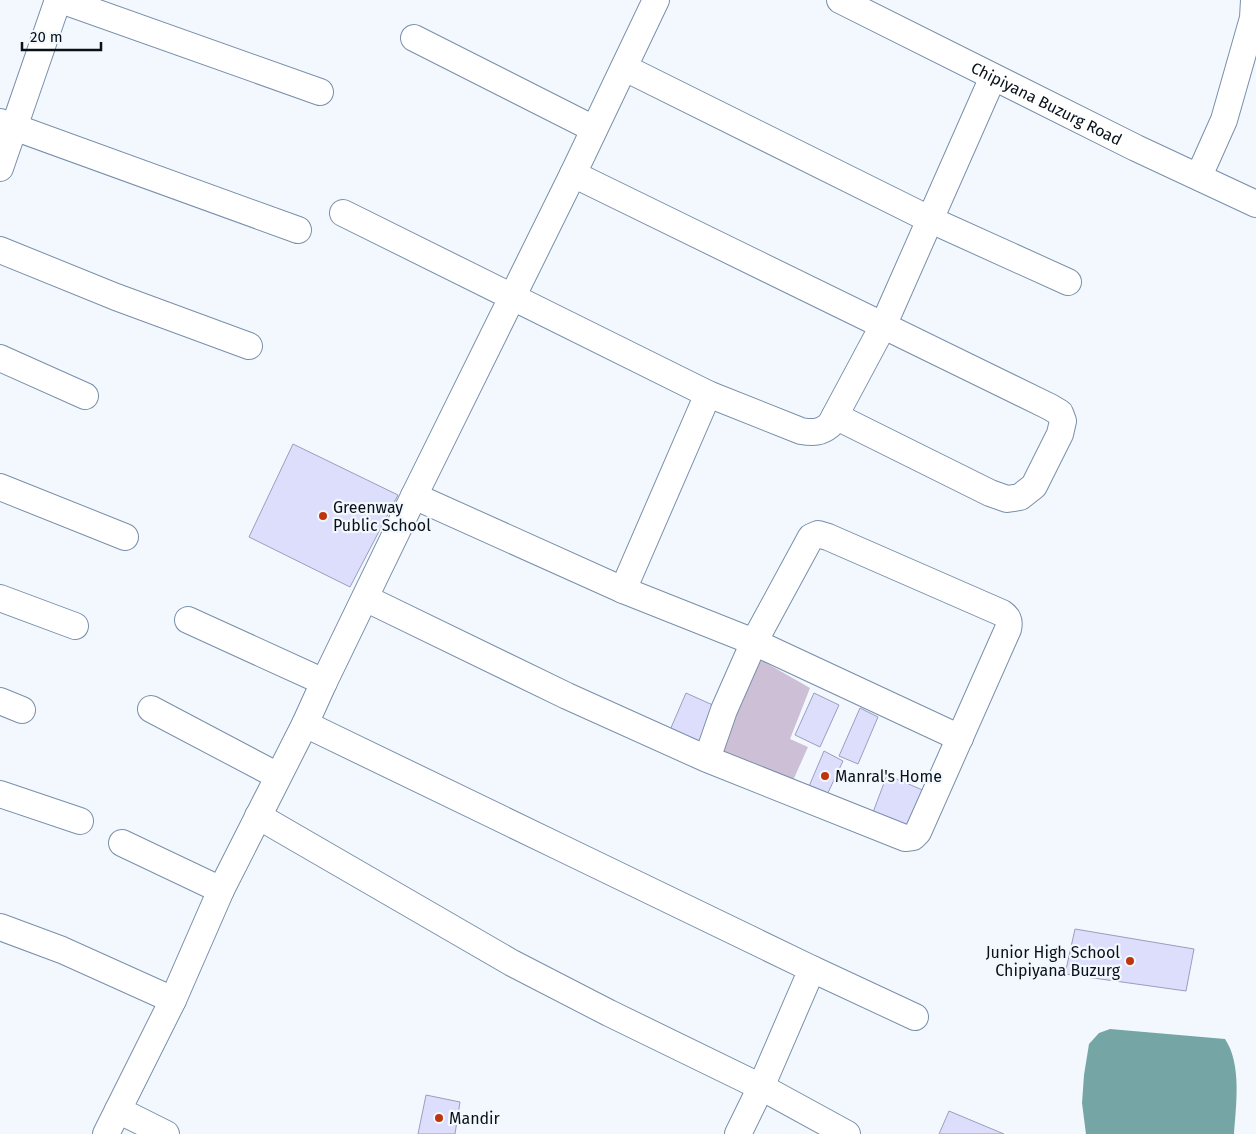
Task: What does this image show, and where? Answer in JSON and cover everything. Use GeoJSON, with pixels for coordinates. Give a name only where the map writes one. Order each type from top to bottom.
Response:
{"type":"FeatureCollection","features":[{"type":"Feature","properties":{"kind":"street"},"geometry":{"type":"LineString","coordinates":[[0,168],[6,125],[60,0],[320,92]]}},
{"type":"Feature","properties":{"kind":"street"},"geometry":{"type":"LineString","coordinates":[[106,1134],[173,1000],[221,890],[305,724],[414,496],[625,68],[656,0]]}},
{"type":"Feature","properties":{"kind":"street","name":"Chipiyana Buzurg Road"},"geometry":{"type":"LineString","coordinates":[[840,0],[1136,148],[1256,204]]}},
{"type":"Feature","properties":{"kind":"street"},"geometry":{"type":"LineString","coordinates":[[1199,176],[1224,120],[1253,18],[1254,0]]}},
{"type":"Feature","properties":{"kind":"street"},"geometry":{"type":"LineString","coordinates":[[414,38],[594,129]]}},
{"type":"Feature","properties":{"kind":"street"},"geometry":{"type":"LineString","coordinates":[[625,68],[930,220],[1068,282]]}},
{"type":"Feature","properties":{"kind":"street"},"geometry":{"type":"LineString","coordinates":[[342,213],[708,394],[801,432],[822,432],[830,426],[883,326],[993,77]]}},
{"type":"Feature","properties":{"kind":"street"},"geometry":{"type":"LineString","coordinates":[[6,125],[298,230]]}},
{"type":"Feature","properties":{"kind":"street"},"geometry":{"type":"LineString","coordinates":[[573,174],[1060,413],[1063,421],[1060,434],[1034,486],[1020,497],[1007,499],[990,493],[835,416]]}},
{"type":"Feature","properties":{"kind":"street"},"geometry":{"type":"LineString","coordinates":[[0,250],[248,346]]}},
{"type":"Feature","properties":{"kind":"street"},"geometry":{"type":"LineString","coordinates":[[0,358],[85,396]]}},
{"type":"Feature","properties":{"kind":"street"},"geometry":{"type":"LineString","coordinates":[[623,590],[708,394]]}},
{"type":"Feature","properties":{"kind":"street"},"geometry":{"type":"LineString","coordinates":[[0,487],[125,537]]}},
{"type":"Feature","properties":{"kind":"street"},"geometry":{"type":"LineString","coordinates":[[414,496],[623,590],[754,642],[960,738]]}},
{"type":"Feature","properties":{"kind":"street"},"geometry":{"type":"LineString","coordinates":[[365,598],[567,696],[706,759],[905,838],[913,837],[918,832],[1008,629],[1007,617],[1002,613],[828,536],[818,534],[811,537],[754,642],[724,710],[706,759]]}},
{"type":"Feature","properties":{"kind":"street"},"geometry":{"type":"LineString","coordinates":[[0,598],[76,626]]}},
{"type":"Feature","properties":{"kind":"street"},"geometry":{"type":"LineString","coordinates":[[188,620],[324,682]]}},
{"type":"Feature","properties":{"kind":"street"},"geometry":{"type":"LineString","coordinates":[[151,709],[278,776]]}},
{"type":"Feature","properties":{"kind":"street"},"geometry":{"type":"LineString","coordinates":[[305,724],[915,1017]]}},
{"type":"Feature","properties":{"kind":"street"},"geometry":{"type":"LineString","coordinates":[[0,794],[80,821]]}},
{"type":"Feature","properties":{"kind":"street"},"geometry":{"type":"LineString","coordinates":[[258,816],[512,963],[609,1013],[761,1087],[846,1134]]}},
{"type":"Feature","properties":{"kind":"street"},"geometry":{"type":"LineString","coordinates":[[122,842],[221,890]]}},
{"type":"Feature","properties":{"kind":"street"},"geometry":{"type":"LineString","coordinates":[[0,927],[62,950],[173,1000]]}},
{"type":"Feature","properties":{"kind":"street"},"geometry":{"type":"LineString","coordinates":[[738,1134],[761,1087],[812,969]]}},
{"type":"Feature","properties":{"kind":"street"},"geometry":{"type":"LineString","coordinates":[[118,1110],[166,1134]]}},
{"type":"Feature","properties":{"kind":"shaded area"},"geometry":{"type":"Polygon","coordinates":[[[756,657],[810,688],[790,739],[808,747],[791,785],[715,758],[756,657]]]}},
{"type":"Feature","properties":{"kind":"water"},"geometry":{"type":"Polygon","coordinates":[[[1110,1029],[1225,1039],[1234,1060],[1236,1073],[1237,1098],[1234,1134],[1086,1134],[1082,1103],[1089,1044],[1099,1033],[1110,1029]]]}},
{"type":"Feature","properties":{"kind":"building","name":"Greenway Public School"},"geometry":{"type":"Polygon","coordinates":[[[293,444],[398,495],[350,587],[249,537],[293,444]]]}},
{"type":"Feature","properties":{"kind":"building"},"geometry":{"type":"Polygon","coordinates":[[[686,693],[724,710],[705,754],[667,737],[686,693]]]}},
{"type":"Feature","properties":{"kind":"building"},"geometry":{"type":"Polygon","coordinates":[[[814,693],[839,705],[820,747],[795,735],[814,693]]]}},
{"type":"Feature","properties":{"kind":"building"},"geometry":{"type":"Polygon","coordinates":[[[860,708],[878,717],[858,764],[839,756],[860,708]]]}},
{"type":"Feature","properties":{"kind":"building","name":"Manral's Home"},"geometry":{"type":"Polygon","coordinates":[[[824,751],[843,761],[825,799],[807,791],[824,751]]]}},
{"type":"Feature","properties":{"kind":"building"},"geometry":{"type":"Polygon","coordinates":[[[887,775],[925,791],[905,838],[869,823],[887,775]]]}},
{"type":"Feature","properties":{"kind":"building","name":"Junior High School Chipiyana Buzurg"},"geometry":{"type":"Polygon","coordinates":[[[1075,929],[1194,949],[1186,991],[1065,974],[1075,929]]]}},
{"type":"Feature","properties":{"kind":"building","name":"Mandir"},"geometry":{"type":"Polygon","coordinates":[[[426,1095],[460,1102],[455,1134],[418,1134],[426,1095]]]}},
{"type":"Feature","properties":{"kind":"building"},"geometry":{"type":"Polygon","coordinates":[[[949,1111],[1004,1134],[939,1134],[949,1111]]]}},
{"type":"Feature","properties":{"kind":"place","name":"Greenway Public School"},"geometry":{"type":"Point","coordinates":[323,516]}},
{"type":"Feature","properties":{"kind":"place","name":"Manral's Home"},"geometry":{"type":"Point","coordinates":[825,776]}},
{"type":"Feature","properties":{"kind":"place","name":"Junior High School Chipiyana Buzurg"},"geometry":{"type":"Point","coordinates":[1130,961]}},
{"type":"Feature","properties":{"kind":"place","name":"Mandir"},"geometry":{"type":"Point","coordinates":[439,1118]}}]}
